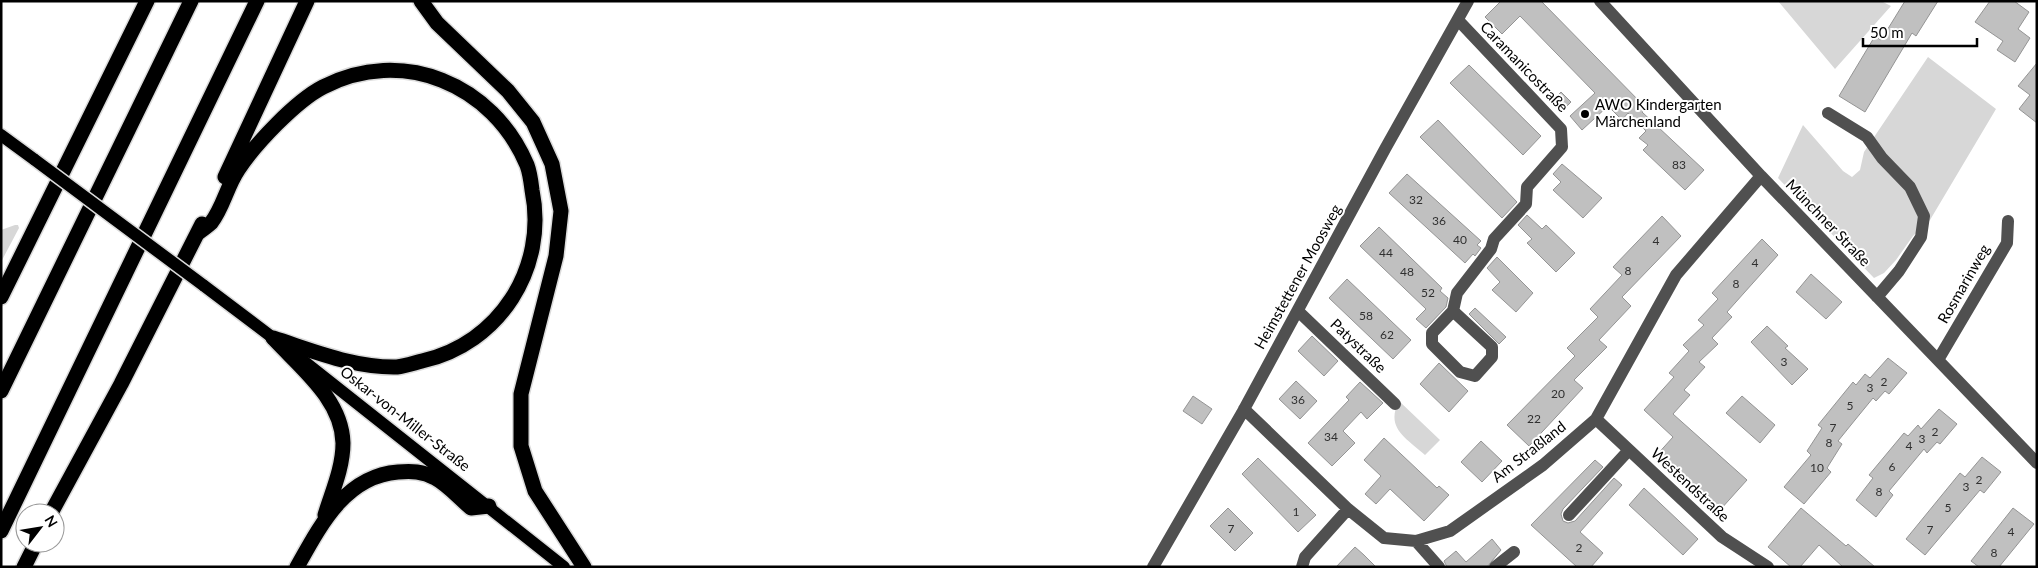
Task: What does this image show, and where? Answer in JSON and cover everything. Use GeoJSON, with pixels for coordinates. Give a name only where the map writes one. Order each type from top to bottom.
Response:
{"type":"FeatureCollection","features":[{"type":"Feature","properties":{"kind":"highway"},"geometry":{"type":"LineString","coordinates":[[1,296],[147,1]]}},
{"type":"Feature","properties":{"kind":"highway"},"geometry":{"type":"LineString","coordinates":[[1,391],[191,1]]}},
{"type":"Feature","properties":{"kind":"highway"},"geometry":{"type":"LineString","coordinates":[[1,531],[257,1]]}},
{"type":"Feature","properties":{"kind":"highway"},"geometry":{"type":"LineString","coordinates":[[56,503],[121,384],[197,234],[307,1]]}},
{"type":"Feature","properties":{"kind":"highway"},"geometry":{"type":"LineString","coordinates":[[421,1],[437,23],[508,91],[528,116],[552,164],[562,211],[556,256],[521,394],[521,446],[535,490],[584,567]]}},
{"type":"Feature","properties":{"kind":"highway"},"geometry":{"type":"LineString","coordinates":[[197,234],[211,223],[238,170],[294,106],[321,88],[350,74],[381,69],[410,71],[438,78],[465,91],[489,112],[511,136],[528,167],[536,206],[534,246],[512,300],[493,325],[466,345],[436,358],[398,367],[350,363],[274,338]]}},
{"type":"Feature","properties":{"kind":"highway"},"geometry":{"type":"LineString","coordinates":[[1,278],[16,268]]}},
{"type":"Feature","properties":{"kind":"highway"},"geometry":{"type":"LineString","coordinates":[[274,338],[329,399],[339,419],[343,444],[340,468],[322,523]]}},
{"type":"Feature","properties":{"kind":"highway"},"geometry":{"type":"LineString","coordinates":[[297,567],[322,523],[342,498],[360,484],[382,473],[415,471],[435,478],[471,508],[489,506]]}},
{"type":"Feature","properties":{"kind":"highway"},"geometry":{"type":"LineString","coordinates":[[24,567],[31,553]]}},
{"type":"Feature","properties":{"kind":"highway"},"geometry":{"type":"LineString","coordinates":[[36,567],[42,553]]}},
{"type":"Feature","properties":{"kind":"main road","name":"Oskar-von-Miller-Straße"},"geometry":{"type":"LineString","coordinates":[[1,135],[274,338],[564,567]]}},
{"type":"Feature","properties":{"kind":"street","name":"Heimstettener Moosweg"},"geometry":{"type":"LineString","coordinates":[[1153,567],[1244,409],[1468,1]]}},
{"type":"Feature","properties":{"kind":"street","name":"Münchner Straße"},"geometry":{"type":"LineString","coordinates":[[1600,1],[1761,176],[2037,463]]}},
{"type":"Feature","properties":{"kind":"street","name":"Caramanicostraße"},"geometry":{"type":"LineString","coordinates":[[1453,311],[1492,347],[1492,357],[1475,376],[1460,372],[1432,344],[1432,333],[1453,311],[1457,293],[1491,249],[1494,239],[1526,204],[1527,187],[1562,147],[1561,129],[1458,20]]}},
{"type":"Feature","properties":{"kind":"street"},"geometry":{"type":"LineString","coordinates":[[1828,113],[1866,138],[1910,187],[1924,216],[1921,237],[1899,270],[1877,297]]}},
{"type":"Feature","properties":{"kind":"street","name":"Am Straßland"},"geometry":{"type":"LineString","coordinates":[[1244,409],[1348,508],[1384,538],[1416,541],[1450,531],[1543,464],[1596,419],[1676,275],[1761,176]]}},
{"type":"Feature","properties":{"kind":"street","name":"Rosmarinweg"},"geometry":{"type":"LineString","coordinates":[[1938,360],[2006,243],[2008,221]]}},
{"type":"Feature","properties":{"kind":"street","name":"Patystraße"},"geometry":{"type":"LineString","coordinates":[[1298,311],[1395,404]]}},
{"type":"Feature","properties":{"kind":"street","name":"Westendstraße"},"geometry":{"type":"LineString","coordinates":[[1596,419],[1722,537],[1768,567]]}},
{"type":"Feature","properties":{"kind":"street"},"geometry":{"type":"LineString","coordinates":[[1569,515],[1629,450]]}},
{"type":"Feature","properties":{"kind":"street"},"geometry":{"type":"LineString","coordinates":[[1302,567],[1305,557],[1348,508]]}},
{"type":"Feature","properties":{"kind":"street"},"geometry":{"type":"LineString","coordinates":[[1416,541],[1439,567]]}},
{"type":"Feature","properties":{"kind":"street"},"geometry":{"type":"LineString","coordinates":[[1495,567],[1514,552]]}},
{"type":"Feature","properties":{"kind":"shaded area"},"geometry":{"type":"Polygon","coordinates":[[[1778,1],[1881,1],[1891,6],[1835,69],[1778,1]]]}},
{"type":"Feature","properties":{"kind":"shaded area"},"geometry":{"type":"Polygon","coordinates":[[[1928,57],[1996,109],[1930,220],[1913,236],[1884,273],[1874,278],[1778,178],[1803,125],[1843,171],[1852,177],[1860,170],[1864,152],[1928,57]]]}},
{"type":"Feature","properties":{"kind":"shaded area"},"geometry":{"type":"Polygon","coordinates":[[[18,225],[19,228],[1,262],[1,230],[18,225]]]}},
{"type":"Feature","properties":{"kind":"shaded area"},"geometry":{"type":"Polygon","coordinates":[[[1399,401],[1440,440],[1425,455],[1405,438],[1396,425],[1394,418],[1395,410],[1399,401]]]}},
{"type":"Feature","properties":{"kind":"building"},"geometry":{"type":"Polygon","coordinates":[[[1501,1],[1541,1],[1646,108],[1642,112],[1704,170],[1685,190],[1643,150],[1648,145],[1639,138],[1646,131],[1628,113],[1622,120],[1608,106],[1582,130],[1570,116],[1595,93],[1520,16],[1502,34],[1485,17],[1501,1]]]}},
{"type":"Feature","properties":{"kind":"building"},"geometry":{"type":"Polygon","coordinates":[[[1905,1],[1938,1],[1916,36],[1912,33],[1865,112],[1839,96],[1875,36],[1881,40],[1905,1]]]}},
{"type":"Feature","properties":{"kind":"building"},"geometry":{"type":"Polygon","coordinates":[[[1990,1],[2014,1],[2029,12],[2018,29],[2030,38],[2015,62],[1997,50],[2003,41],[1975,22],[1990,1]]]}},
{"type":"Feature","properties":{"kind":"building"},"geometry":{"type":"Polygon","coordinates":[[[2037,63],[2037,123],[2019,109],[2030,95],[2018,86],[2037,63]]]}},
{"type":"Feature","properties":{"kind":"building"},"geometry":{"type":"Polygon","coordinates":[[[1469,65],[1541,136],[1523,155],[1450,83],[1469,65]]]}},
{"type":"Feature","properties":{"kind":"building"},"geometry":{"type":"Polygon","coordinates":[[[1561,92],[1571,102],[1561,112],[1551,102],[1561,92]]]}},
{"type":"Feature","properties":{"kind":"building"},"geometry":{"type":"Polygon","coordinates":[[[1438,120],[1517,202],[1502,218],[1420,137],[1438,120]]]}},
{"type":"Feature","properties":{"kind":"building"},"geometry":{"type":"Polygon","coordinates":[[[1562,164],[1602,198],[1583,218],[1553,190],[1561,182],[1553,174],[1562,164]]]}},
{"type":"Feature","properties":{"kind":"building"},"geometry":{"type":"Polygon","coordinates":[[[1407,174],[1481,241],[1477,245],[1481,248],[1475,256],[1473,254],[1465,263],[1389,193],[1407,174]]]}},
{"type":"Feature","properties":{"kind":"building"},"geometry":{"type":"Polygon","coordinates":[[[1527,215],[1542,229],[1546,225],[1575,253],[1556,272],[1527,243],[1532,239],[1518,225],[1527,215]]]}},
{"type":"Feature","properties":{"kind":"building"},"geometry":{"type":"Polygon","coordinates":[[[1662,216],[1681,236],[1622,297],[1631,306],[1599,340],[1607,347],[1574,380],[1583,388],[1529,446],[1507,425],[1575,356],[1567,348],[1598,317],[1590,309],[1622,275],[1613,267],[1662,216]]]}},
{"type":"Feature","properties":{"kind":"building"},"geometry":{"type":"Polygon","coordinates":[[[1379,227],[1442,288],[1440,291],[1448,298],[1446,307],[1426,328],[1416,319],[1426,309],[1360,246],[1379,227]]]}},
{"type":"Feature","properties":{"kind":"building"},"geometry":{"type":"Polygon","coordinates":[[[1762,239],[1778,255],[1727,312],[1732,317],[1712,338],[1718,344],[1699,362],[1705,367],[1684,390],[1690,395],[1673,414],[1747,480],[1720,510],[1655,457],[1673,437],[1644,410],[1674,377],[1669,373],[1689,351],[1683,345],[1704,325],[1698,320],[1718,299],[1712,293],[1762,239]]]}},
{"type":"Feature","properties":{"kind":"building"},"geometry":{"type":"Polygon","coordinates":[[[1497,257],[1533,293],[1516,312],[1492,290],[1500,282],[1487,268],[1497,257]]]}},
{"type":"Feature","properties":{"kind":"building"},"geometry":{"type":"Polygon","coordinates":[[[1811,274],[1842,302],[1826,319],[1796,292],[1811,274]]]}},
{"type":"Feature","properties":{"kind":"building"},"geometry":{"type":"Polygon","coordinates":[[[1347,279],[1411,340],[1393,359],[1329,298],[1347,279]]]}},
{"type":"Feature","properties":{"kind":"building"},"geometry":{"type":"Polygon","coordinates":[[[1475,308],[1506,337],[1499,344],[1469,314],[1475,308]]]}},
{"type":"Feature","properties":{"kind":"building"},"geometry":{"type":"Polygon","coordinates":[[[1767,326],[1788,346],[1785,348],[1808,369],[1792,385],[1751,342],[1767,326]]]}},
{"type":"Feature","properties":{"kind":"building"},"geometry":{"type":"Polygon","coordinates":[[[1312,336],[1338,361],[1324,376],[1298,351],[1312,336]]]}},
{"type":"Feature","properties":{"kind":"building"},"geometry":{"type":"Polygon","coordinates":[[[1888,358],[1907,373],[1889,394],[1885,391],[1876,401],[1873,398],[1838,441],[1842,444],[1827,468],[1831,472],[1804,504],[1784,487],[1811,455],[1807,451],[1822,428],[1818,425],[1853,382],[1856,385],[1865,374],[1870,378],[1888,358]]]}},
{"type":"Feature","properties":{"kind":"building"},"geometry":{"type":"Polygon","coordinates":[[[1439,363],[1468,391],[1449,412],[1420,384],[1439,363]]]}},
{"type":"Feature","properties":{"kind":"building"},"geometry":{"type":"Polygon","coordinates":[[[1296,381],[1317,401],[1300,419],[1279,399],[1296,381]]]}},
{"type":"Feature","properties":{"kind":"building"},"geometry":{"type":"Polygon","coordinates":[[[1360,382],[1383,403],[1367,419],[1361,412],[1343,431],[1355,443],[1332,466],[1308,443],[1349,400],[1346,397],[1360,382]]]}},
{"type":"Feature","properties":{"kind":"building"},"geometry":{"type":"Polygon","coordinates":[[[1193,396],[1212,409],[1202,424],[1183,411],[1193,396]]]}},
{"type":"Feature","properties":{"kind":"building"},"geometry":{"type":"Polygon","coordinates":[[[1742,396],[1775,425],[1760,443],[1726,413],[1742,396]]]}},
{"type":"Feature","properties":{"kind":"building"},"geometry":{"type":"Polygon","coordinates":[[[1939,409],[1957,424],[1940,444],[1937,442],[1927,453],[1924,449],[1889,491],[1893,495],[1876,517],[1856,500],[1873,478],[1869,475],[1904,433],[1908,436],[1918,425],[1921,429],[1939,409]]]}},
{"type":"Feature","properties":{"kind":"building"},"geometry":{"type":"Polygon","coordinates":[[[1384,438],[1437,488],[1439,486],[1449,495],[1424,521],[1390,489],[1376,504],[1365,494],[1381,476],[1364,460],[1384,438]]]}},
{"type":"Feature","properties":{"kind":"building"},"geometry":{"type":"Polygon","coordinates":[[[1481,441],[1502,461],[1482,482],[1461,462],[1481,441]]]}},
{"type":"Feature","properties":{"kind":"building"},"geometry":{"type":"Polygon","coordinates":[[[1982,457],[2001,472],[1984,493],[1980,490],[1925,555],[1906,539],[1960,473],[1965,477],[1982,457]]]}},
{"type":"Feature","properties":{"kind":"building"},"geometry":{"type":"Polygon","coordinates":[[[1258,458],[1316,515],[1298,532],[1242,474],[1258,458]]]}},
{"type":"Feature","properties":{"kind":"building"},"geometry":{"type":"Polygon","coordinates":[[[1595,460],[1603,467],[1563,509],[1561,514],[1563,521],[1568,523],[1575,521],[1614,478],[1622,485],[1580,532],[1603,553],[1591,567],[1577,567],[1531,525],[1595,460]]]}},
{"type":"Feature","properties":{"kind":"building"},"geometry":{"type":"Polygon","coordinates":[[[1644,488],[1698,539],[1683,555],[1629,505],[1644,488]]]}},
{"type":"Feature","properties":{"kind":"building"},"geometry":{"type":"Polygon","coordinates":[[[1228,508],[1253,533],[1235,551],[1210,526],[1228,508]]]}},
{"type":"Feature","properties":{"kind":"building"},"geometry":{"type":"Polygon","coordinates":[[[1801,508],[1846,546],[1848,544],[1875,567],[1843,567],[1819,545],[1800,567],[1791,567],[1768,547],[1801,508]]]}},
{"type":"Feature","properties":{"kind":"building"},"geometry":{"type":"Polygon","coordinates":[[[2013,508],[2034,524],[1999,567],[1979,567],[1971,561],[2013,508]]]}},
{"type":"Feature","properties":{"kind":"building"},"geometry":{"type":"Polygon","coordinates":[[[1492,539],[1501,550],[1487,567],[1447,567],[1444,561],[1456,551],[1466,562],[1492,539]]]}},
{"type":"Feature","properties":{"kind":"building"},"geometry":{"type":"Polygon","coordinates":[[[1355,547],[1364,555],[1376,567],[1336,567],[1355,547]]]}},
{"type":"Feature","properties":{"kind":"place","name":"AWO Kindergarten Märchenland"},"geometry":{"type":"Point","coordinates":[1585,114]}}]}
